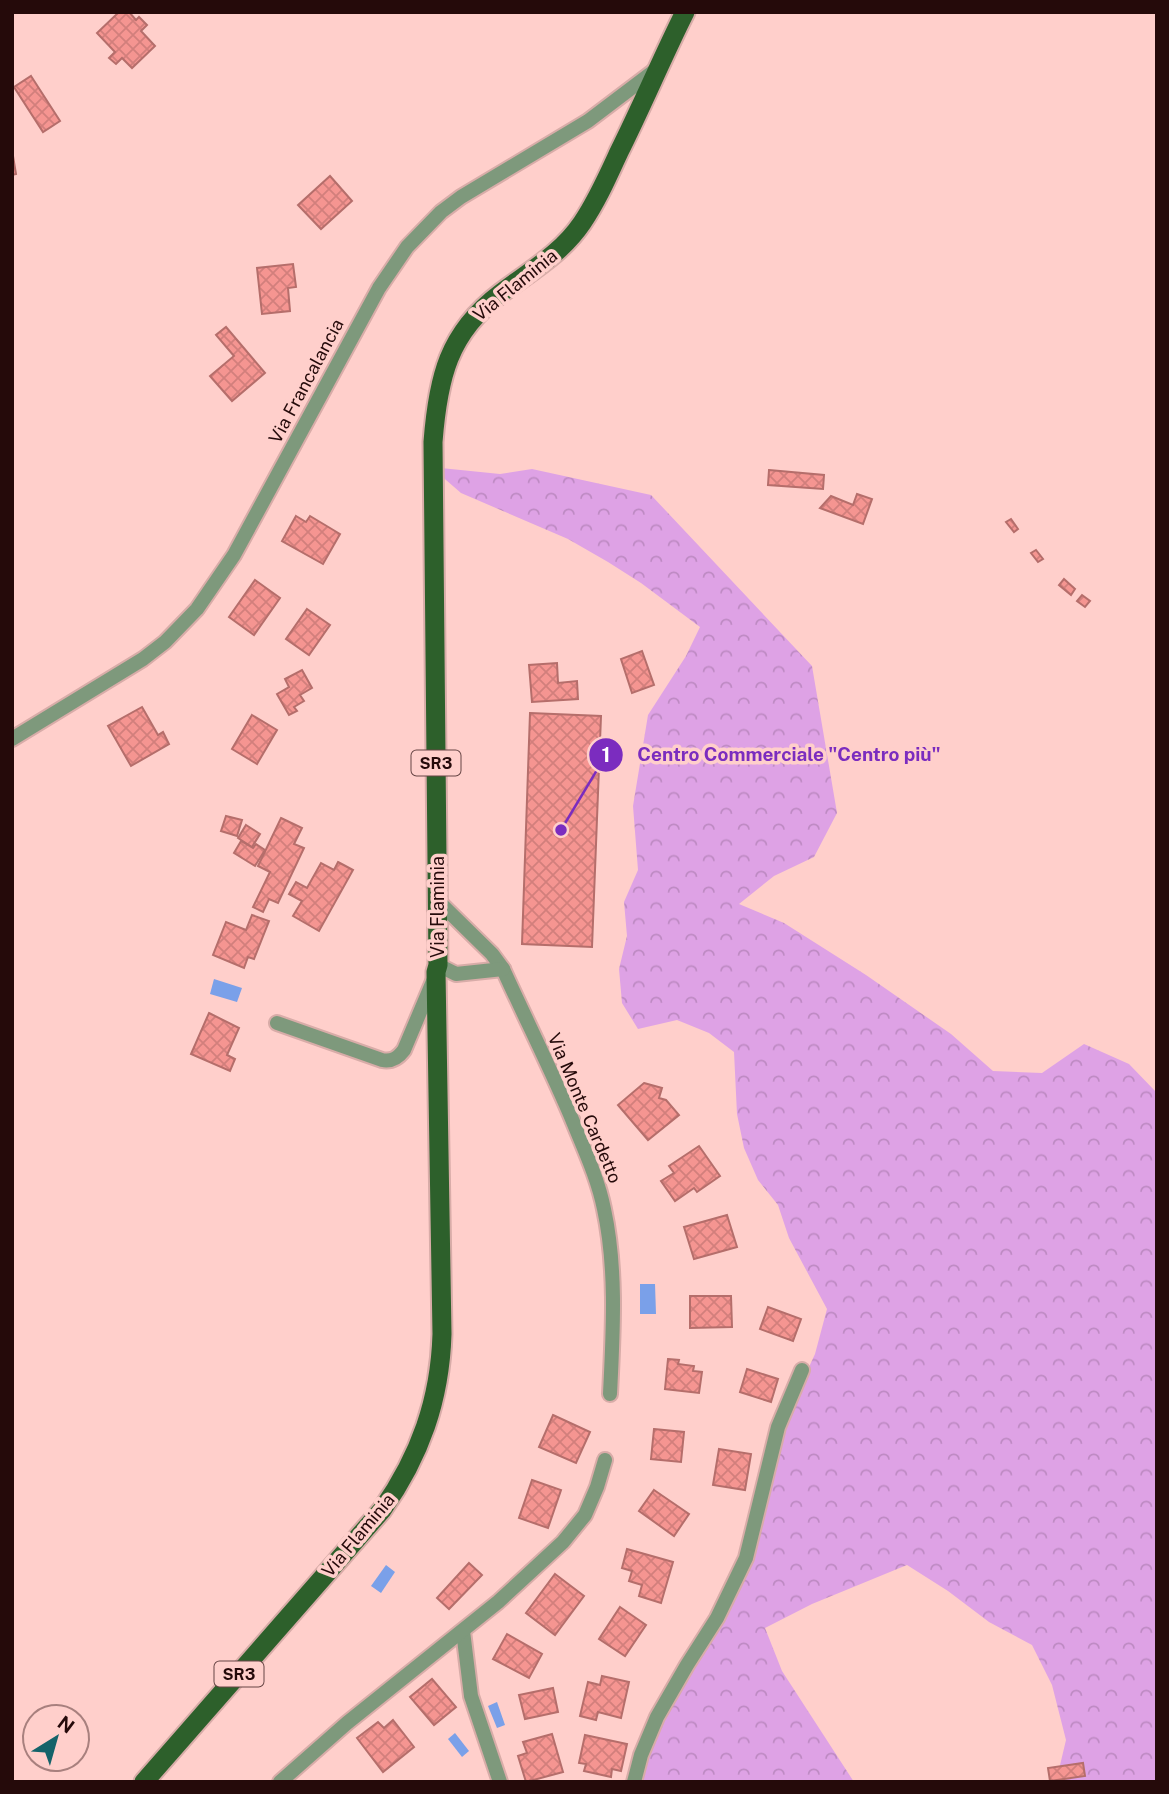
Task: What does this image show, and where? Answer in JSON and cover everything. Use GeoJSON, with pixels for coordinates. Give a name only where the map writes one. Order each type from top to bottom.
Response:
{"type":"FeatureCollection","features":[{"type":"Feature","properties":{"kind":"main road","name":"Via Flaminia"},"geometry":{"type":"LineString","coordinates":[[144,1782],[382,1510],[405,1475],[428,1425],[437,1393],[442,1334],[433,442],[443,374],[456,341],[470,321],[502,292],[548,260],[581,224],[662,65],[685,12]]}},
{"type":"Feature","properties":{"kind":"street","name":"Via Francalancia"},"geometry":{"type":"LineString","coordinates":[[12,739],[155,651],[206,599],[234,555],[379,288],[407,247],[431,220],[461,197],[588,121],[662,65]]}},
{"type":"Feature","properties":{"kind":"street","name":"Via Monte Cardetto"},"geometry":{"type":"LineString","coordinates":[[438,901],[492,954],[503,969],[568,1111],[603,1204],[611,1251],[610,1394]]}},
{"type":"Feature","properties":{"kind":"street"},"geometry":{"type":"LineString","coordinates":[[438,931],[451,924],[463,925]]}},
{"type":"Feature","properties":{"kind":"street"},"geometry":{"type":"LineString","coordinates":[[277,1023],[382,1060],[396,1059],[406,1047],[437,968],[456,974],[503,969]]}},
{"type":"Feature","properties":{"kind":"street"},"geometry":{"type":"LineString","coordinates":[[634,1782],[641,1755],[657,1717],[717,1618],[746,1558],[778,1427],[802,1370]]}},
{"type":"Feature","properties":{"kind":"street"},"geometry":{"type":"LineString","coordinates":[[280,1782],[347,1723],[513,1590],[576,1528],[592,1499],[605,1460]]}},
{"type":"Feature","properties":{"kind":"street"},"geometry":{"type":"LineString","coordinates":[[463,1631],[471,1696],[500,1782]]}},
{"type":"Feature","properties":{"kind":"green space"},"geometry":{"type":"Polygon","coordinates":[[[431,467],[500,474],[532,469],[651,495],[812,666],[837,813],[814,857],[774,876],[739,904],[784,923],[866,975],[951,1034],[993,1071],[1042,1073],[1084,1044],[1129,1064],[1157,1093],[1157,1782],[1056,1782],[1066,1740],[1052,1685],[1032,1645],[989,1622],[907,1565],[812,1604],[765,1628],[782,1671],[854,1782],[642,1782],[662,1715],[753,1558],[785,1419],[815,1354],[827,1309],[789,1238],[778,1205],[758,1180],[744,1148],[737,1114],[734,1052],[709,1033],[677,1020],[638,1029],[622,1003],[619,969],[627,936],[624,902],[638,870],[633,806],[648,715],[686,656],[700,627],[608,562],[568,539],[461,493],[431,467]]]}},
{"type":"Feature","properties":{"kind":"water"},"geometry":{"type":"Polygon","coordinates":[[[214,979],[242,988],[237,1002],[210,994],[214,979]]]}},
{"type":"Feature","properties":{"kind":"water"},"geometry":{"type":"Polygon","coordinates":[[[640,1284],[655,1284],[656,1314],[640,1314],[640,1284]]]}},
{"type":"Feature","properties":{"kind":"water"},"geometry":{"type":"Polygon","coordinates":[[[386,1565],[395,1572],[381,1593],[371,1586],[386,1565]]]}},
{"type":"Feature","properties":{"kind":"water"},"geometry":{"type":"Polygon","coordinates":[[[497,1702],[505,1725],[497,1728],[488,1706],[497,1702]]]}},
{"type":"Feature","properties":{"kind":"water"},"geometry":{"type":"Polygon","coordinates":[[[455,1733],[469,1751],[462,1757],[448,1739],[455,1733]]]}},
{"type":"Feature","properties":{"kind":"building"},"geometry":{"type":"Polygon","coordinates":[[[119,12],[129,12],[136,20],[139,17],[147,25],[141,31],[155,46],[132,68],[122,58],[116,64],[109,58],[115,52],[97,33],[119,12]]]}},
{"type":"Feature","properties":{"kind":"building"},"geometry":{"type":"Polygon","coordinates":[[[31,76],[60,121],[43,132],[14,87],[31,76]]]}},
{"type":"Feature","properties":{"kind":"building"},"geometry":{"type":"Polygon","coordinates":[[[12,150],[16,174],[12,175],[12,150]]]}},
{"type":"Feature","properties":{"kind":"building"},"geometry":{"type":"Polygon","coordinates":[[[330,176],[352,201],[321,229],[298,205],[330,176]]]}},
{"type":"Feature","properties":{"kind":"building"},"geometry":{"type":"Polygon","coordinates":[[[293,264],[296,287],[288,288],[290,311],[262,314],[257,268],[293,264]]]}},
{"type":"Feature","properties":{"kind":"building"},"geometry":{"type":"Polygon","coordinates":[[[226,327],[265,373],[232,401],[210,376],[234,356],[216,335],[226,327]]]}},
{"type":"Feature","properties":{"kind":"building"},"geometry":{"type":"Polygon","coordinates":[[[769,470],[824,475],[823,489],[768,485],[769,470]]]}},
{"type":"Feature","properties":{"kind":"building"},"geometry":{"type":"Polygon","coordinates":[[[857,494],[872,499],[863,524],[820,508],[831,496],[853,505],[857,494]]]}},
{"type":"Feature","properties":{"kind":"building"},"geometry":{"type":"Polygon","coordinates":[[[296,516],[306,522],[310,516],[340,534],[323,564],[282,541],[296,516]]]}},
{"type":"Feature","properties":{"kind":"building"},"geometry":{"type":"Polygon","coordinates":[[[1011,519],[1018,529],[1014,532],[1006,522],[1011,519]]]}},
{"type":"Feature","properties":{"kind":"building"},"geometry":{"type":"Polygon","coordinates":[[[1036,550],[1043,559],[1038,562],[1031,553],[1036,550]]]}},
{"type":"Feature","properties":{"kind":"building"},"geometry":{"type":"Polygon","coordinates":[[[1064,579],[1075,589],[1071,595],[1059,585],[1064,579]]]}},
{"type":"Feature","properties":{"kind":"building"},"geometry":{"type":"Polygon","coordinates":[[[255,580],[280,598],[254,635],[229,617],[255,580]]]}},
{"type":"Feature","properties":{"kind":"building"},"geometry":{"type":"Polygon","coordinates":[[[1082,595],[1090,601],[1085,607],[1077,601],[1082,595]]]}},
{"type":"Feature","properties":{"kind":"building"},"geometry":{"type":"Polygon","coordinates":[[[307,609],[330,625],[309,655],[286,639],[307,609]]]}},
{"type":"Feature","properties":{"kind":"building"},"geometry":{"type":"Polygon","coordinates":[[[642,651],[654,685],[632,693],[621,659],[642,651]]]}},
{"type":"Feature","properties":{"kind":"building"},"geometry":{"type":"Polygon","coordinates":[[[557,663],[558,683],[577,681],[578,699],[532,702],[529,665],[557,663]]]}},
{"type":"Feature","properties":{"kind":"building"},"geometry":{"type":"Polygon","coordinates":[[[302,670],[312,688],[300,695],[304,701],[294,707],[297,711],[289,715],[277,694],[289,687],[285,679],[302,670]]]}},
{"type":"Feature","properties":{"kind":"building"},"geometry":{"type":"Polygon","coordinates":[[[142,707],[158,735],[163,732],[169,744],[131,766],[108,726],[142,707]]]}},
{"type":"Feature","properties":{"kind":"building"},"geometry":{"type":"Polygon","coordinates":[[[530,713],[601,716],[592,947],[522,944],[530,713]]]}},
{"type":"Feature","properties":{"kind":"building"},"geometry":{"type":"Polygon","coordinates":[[[252,715],[277,730],[257,764],[232,749],[252,715]]]}},
{"type":"Feature","properties":{"kind":"building"},"geometry":{"type":"Polygon","coordinates":[[[226,816],[242,820],[237,836],[221,831],[226,816]]]}},
{"type":"Feature","properties":{"kind":"building"},"geometry":{"type":"Polygon","coordinates":[[[281,818],[302,828],[294,844],[304,848],[278,903],[269,899],[263,912],[253,907],[270,872],[258,866],[281,818]]]}},
{"type":"Feature","properties":{"kind":"building"},"geometry":{"type":"Polygon","coordinates":[[[246,825],[260,834],[252,847],[238,838],[246,825]]]}},
{"type":"Feature","properties":{"kind":"building"},"geometry":{"type":"Polygon","coordinates":[[[241,841],[253,848],[256,844],[265,850],[255,866],[234,853],[241,841]]]}},
{"type":"Feature","properties":{"kind":"building"},"geometry":{"type":"Polygon","coordinates":[[[338,862],[353,870],[319,931],[293,916],[302,901],[289,894],[296,882],[307,888],[321,863],[334,870],[338,862]]]}},
{"type":"Feature","properties":{"kind":"building"},"geometry":{"type":"Polygon","coordinates":[[[252,915],[269,921],[254,959],[248,957],[244,968],[213,955],[226,922],[246,930],[252,915]]]}},
{"type":"Feature","properties":{"kind":"building"},"geometry":{"type":"Polygon","coordinates":[[[209,1013],[239,1028],[227,1055],[235,1059],[230,1071],[191,1054],[209,1013]]]}},
{"type":"Feature","properties":{"kind":"building"},"geometry":{"type":"Polygon","coordinates":[[[644,1083],[662,1088],[659,1098],[666,1100],[679,1115],[648,1140],[618,1105],[644,1083]]]}},
{"type":"Feature","properties":{"kind":"building"},"geometry":{"type":"Polygon","coordinates":[[[699,1146],[720,1176],[697,1192],[694,1188],[675,1201],[661,1181],[674,1173],[669,1166],[699,1146]]]}},
{"type":"Feature","properties":{"kind":"building"},"geometry":{"type":"Polygon","coordinates":[[[727,1215],[737,1247],[694,1259],[684,1227],[727,1215]]]}},
{"type":"Feature","properties":{"kind":"building"},"geometry":{"type":"Polygon","coordinates":[[[690,1296],[731,1296],[732,1327],[690,1328],[690,1296]]]}},
{"type":"Feature","properties":{"kind":"building"},"geometry":{"type":"Polygon","coordinates":[[[768,1307],[801,1319],[793,1341],[760,1329],[768,1307]]]}},
{"type":"Feature","properties":{"kind":"building"},"geometry":{"type":"Polygon","coordinates":[[[668,1359],[679,1360],[678,1364],[694,1366],[693,1371],[702,1372],[699,1393],[665,1389],[668,1359]]]}},
{"type":"Feature","properties":{"kind":"building"},"geometry":{"type":"Polygon","coordinates":[[[747,1369],[778,1379],[771,1402],[740,1392],[747,1369]]]}},
{"type":"Feature","properties":{"kind":"building"},"geometry":{"type":"Polygon","coordinates":[[[553,1415],[590,1432],[576,1463],[539,1447],[553,1415]]]}},
{"type":"Feature","properties":{"kind":"building"},"geometry":{"type":"Polygon","coordinates":[[[654,1429],[684,1432],[681,1462],[651,1459],[654,1429]]]}},
{"type":"Feature","properties":{"kind":"building"},"geometry":{"type":"Polygon","coordinates":[[[719,1449],[751,1454],[745,1490],[713,1485],[719,1449]]]}},
{"type":"Feature","properties":{"kind":"building"},"geometry":{"type":"Polygon","coordinates":[[[532,1480],[561,1490],[548,1528],[519,1518],[532,1480]]]}},
{"type":"Feature","properties":{"kind":"building"},"geometry":{"type":"Polygon","coordinates":[[[654,1490],[689,1514],[674,1536],[639,1511],[654,1490]]]}},
{"type":"Feature","properties":{"kind":"building"},"geometry":{"type":"Polygon","coordinates":[[[627,1549],[673,1562],[661,1603],[639,1596],[642,1585],[629,1581],[632,1571],[622,1568],[627,1549]]]}},
{"type":"Feature","properties":{"kind":"building"},"geometry":{"type":"Polygon","coordinates":[[[469,1563],[482,1575],[449,1609],[437,1598],[469,1563]]]}},
{"type":"Feature","properties":{"kind":"building"},"geometry":{"type":"Polygon","coordinates":[[[555,1574],[584,1596],[555,1635],[526,1613],[555,1574]]]}},
{"type":"Feature","properties":{"kind":"building"},"geometry":{"type":"Polygon","coordinates":[[[620,1607],[646,1625],[625,1656],[599,1639],[620,1607]]]}},
{"type":"Feature","properties":{"kind":"building"},"geometry":{"type":"Polygon","coordinates":[[[507,1634],[542,1654],[529,1678],[493,1659],[507,1634]]]}},
{"type":"Feature","properties":{"kind":"building"},"geometry":{"type":"Polygon","coordinates":[[[602,1676],[629,1682],[621,1718],[598,1712],[596,1720],[580,1716],[588,1682],[600,1685],[602,1676]]]}},
{"type":"Feature","properties":{"kind":"building"},"geometry":{"type":"Polygon","coordinates":[[[432,1679],[456,1707],[434,1725],[410,1697],[432,1679]]]}},
{"type":"Feature","properties":{"kind":"building"},"geometry":{"type":"Polygon","coordinates":[[[553,1688],[558,1712],[525,1719],[519,1695],[553,1688]]]}},
{"type":"Feature","properties":{"kind":"building"},"geometry":{"type":"Polygon","coordinates":[[[393,1720],[414,1747],[383,1772],[357,1738],[378,1722],[384,1728],[393,1720]]]}},
{"type":"Feature","properties":{"kind":"building"},"geometry":{"type":"Polygon","coordinates":[[[552,1734],[563,1772],[526,1782],[518,1756],[527,1753],[523,1742],[552,1734]]]}},
{"type":"Feature","properties":{"kind":"building"},"geometry":{"type":"Polygon","coordinates":[[[585,1735],[627,1744],[621,1771],[612,1769],[611,1777],[584,1771],[586,1764],[579,1763],[585,1735]]]}},
{"type":"Feature","properties":{"kind":"building"},"geometry":{"type":"Polygon","coordinates":[[[1083,1763],[1085,1776],[1050,1781],[1048,1768],[1083,1763]]]}},
{"type":"Feature","properties":{"kind":"place","name":"Centro Commerciale \"Centro più\""},"geometry":{"type":"Point","coordinates":[561,830]}}]}
